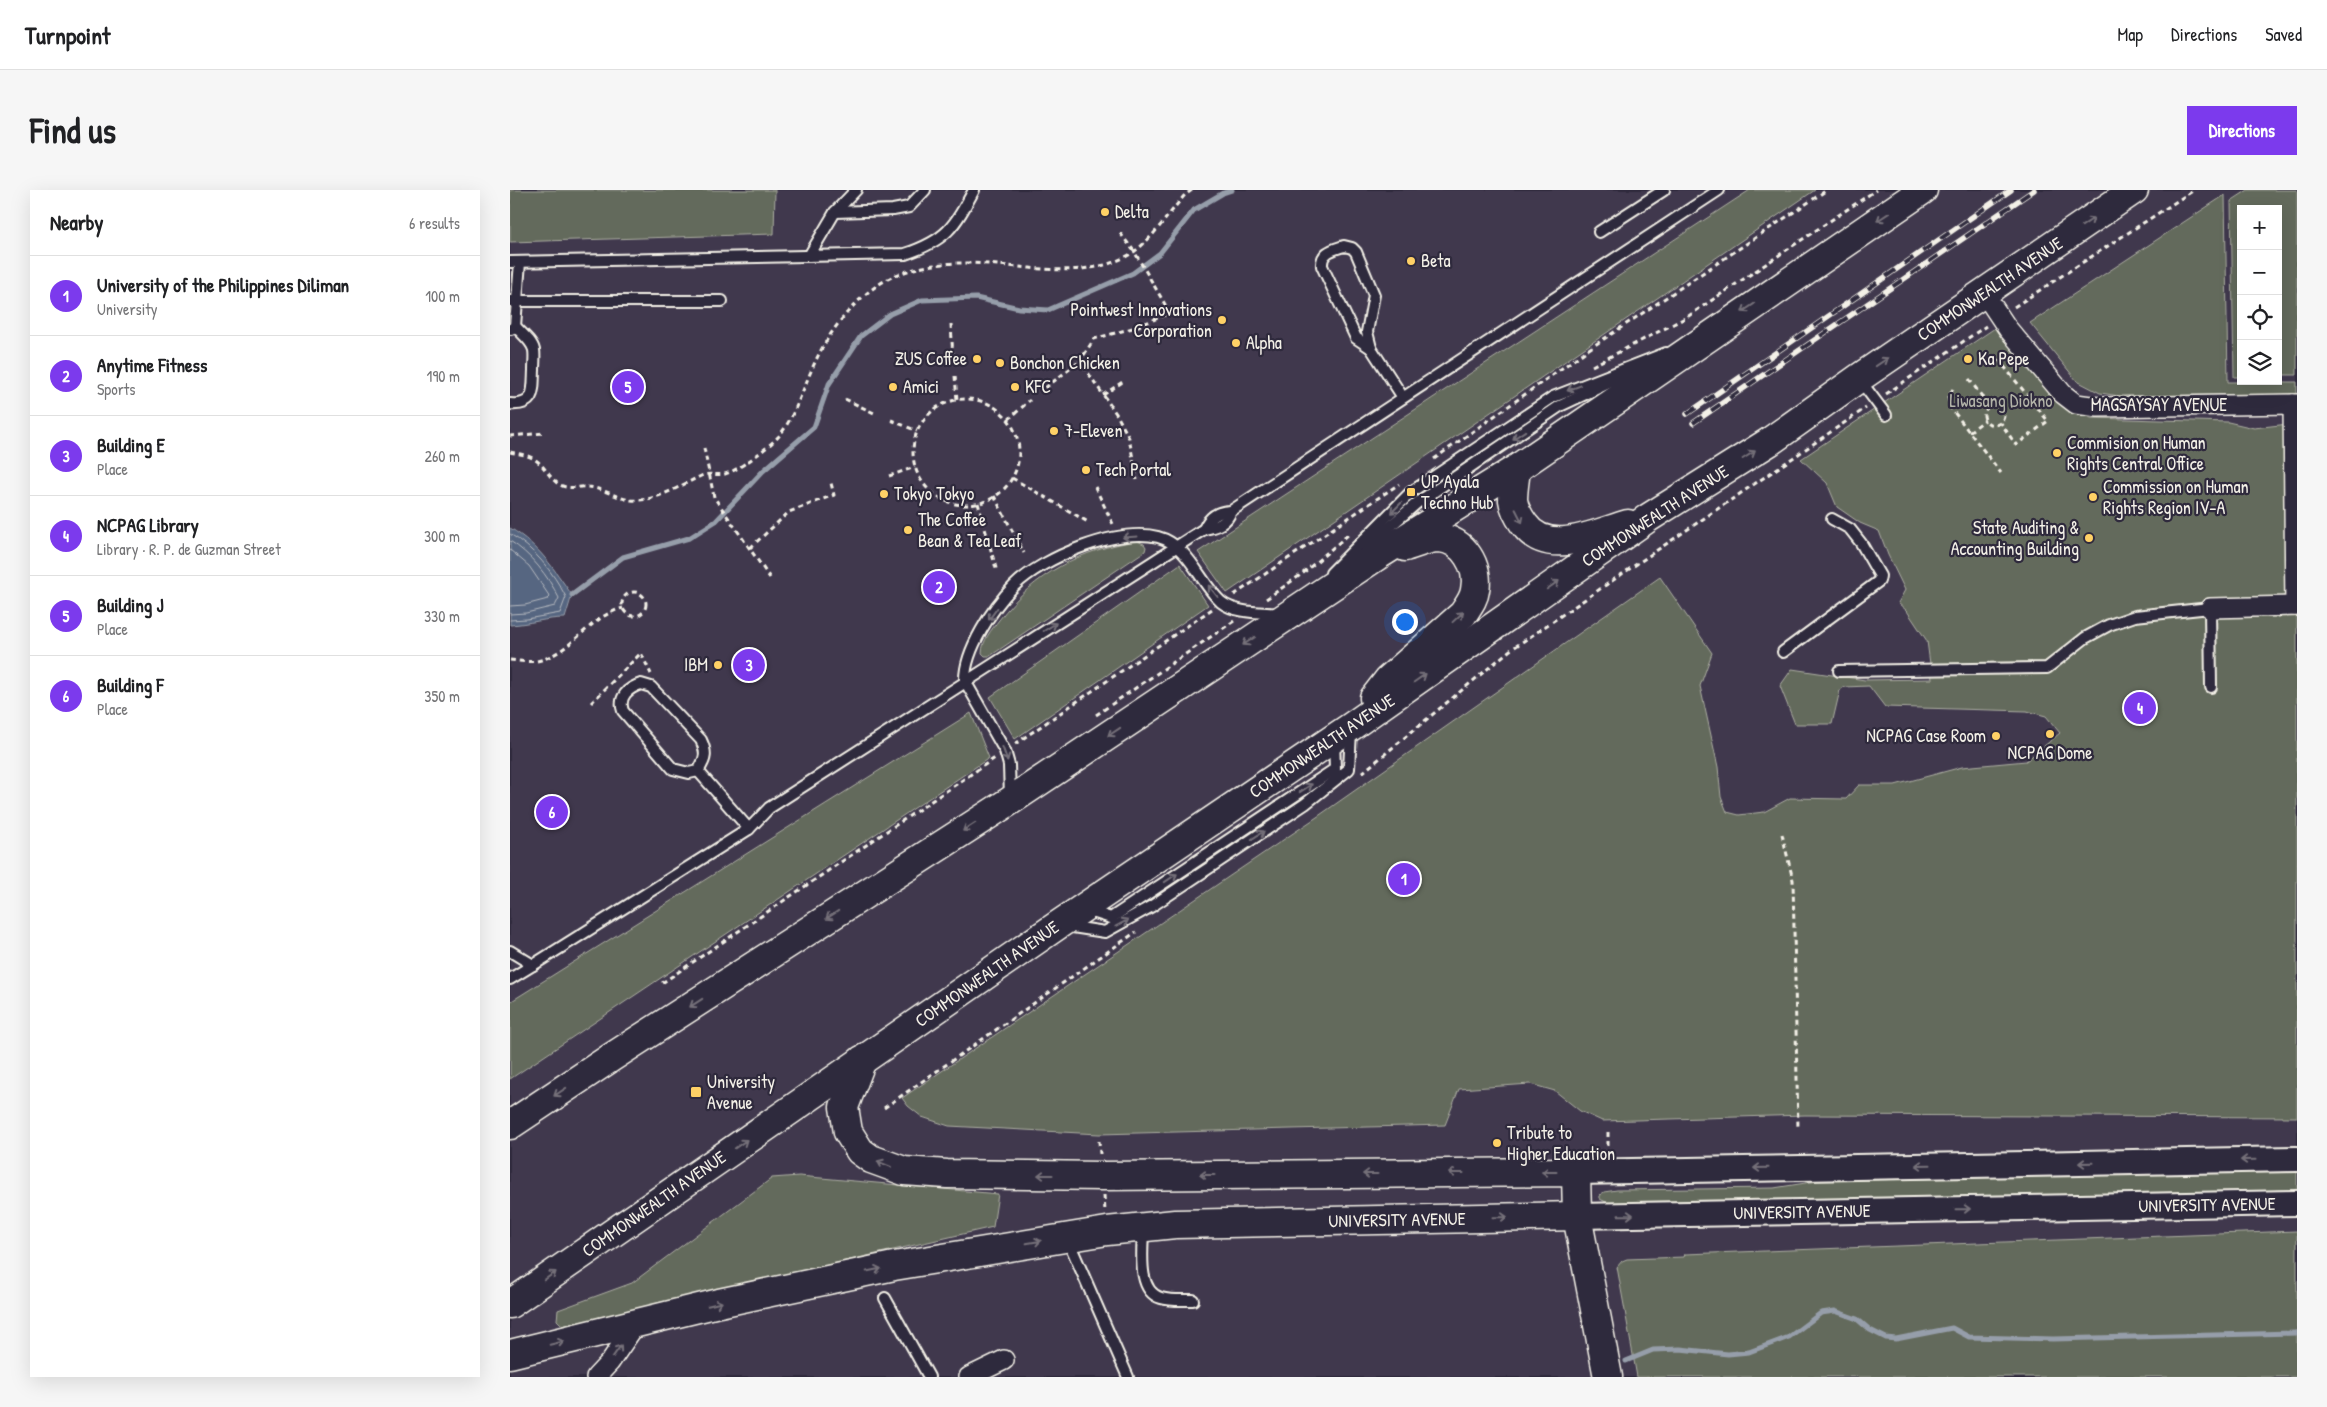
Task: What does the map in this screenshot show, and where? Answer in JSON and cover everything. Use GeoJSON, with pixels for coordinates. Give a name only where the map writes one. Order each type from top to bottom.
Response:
{"type":"FeatureCollection","features":[{"type":"Feature","properties":{"kind":"main road"},"geometry":{"type":"LineString","coordinates":[[510,1125],[612,1057],[1010,801],[1377,556],[1516,469],[1701,340],[1923,190]]}},
{"type":"Feature","properties":{"kind":"main road","name":"COMMONWEALTH AVENUE"},"geometry":{"type":"LineString","coordinates":[[510,1304],[1058,925],[1343,732],[1648,518],[1770,442],[1858,378],[2134,190]]}},
{"type":"Feature","properties":{"kind":"main road"},"geometry":{"type":"LineString","coordinates":[[1516,469],[1513,501],[1518,517],[1530,533],[1551,542],[1570,540],[1648,518]]}},
{"type":"Feature","properties":{"kind":"main road"},"geometry":{"type":"LineString","coordinates":[[1343,732],[1388,680],[1463,614],[1472,601],[1476,589],[1473,566],[1460,547],[1451,540],[1439,538],[1427,540],[1377,556]]}},
{"type":"Feature","properties":{"kind":"main road"},"geometry":{"type":"LineString","coordinates":[[862,1060],[844,1107],[848,1132],[860,1151],[871,1158],[904,1171],[947,1174],[1084,1176],[1576,1172],[1577,1216],[1608,1377]]}},
{"type":"Feature","properties":{"kind":"main road","name":"UNIVERSITY AVENUE"},"geometry":{"type":"LineString","coordinates":[[510,1354],[719,1303],[894,1266],[1066,1236],[1185,1224],[1577,1216]]}},
{"type":"Feature","properties":{"kind":"street","name":"MAGSAYSAY AVENUE"},"geometry":{"type":"LineString","coordinates":[[1984,293],[2019,344],[2063,394],[2076,404],[2098,407],[2295,404]]}},
{"type":"Feature","properties":{"kind":"street"},"geometry":{"type":"LineString","coordinates":[[2210,608],[2296,606],[2295,404]]}},
{"type":"Feature","properties":{"kind":"street"},"geometry":{"type":"LineString","coordinates":[[1576,1172],[2297,1159]]}},
{"type":"Feature","properties":{"kind":"street","name":"UNIVERSITY AVENUE"},"geometry":{"type":"LineString","coordinates":[[1577,1216],[2297,1204]]}},
{"type":"Feature","properties":{"kind":"street"},"geometry":{"type":"LineString","coordinates":[[596,1377],[610,1362],[636,1324]]}},
{"type":"Feature","properties":{"kind":"street"},"geometry":{"type":"LineString","coordinates":[[969,1377],[1004,1360]]}},
{"type":"Feature","properties":{"kind":"lane"},"geometry":{"type":"LineString","coordinates":[[809,256],[835,212],[856,190]]}},
{"type":"Feature","properties":{"kind":"lane"},"geometry":{"type":"LineString","coordinates":[[835,212],[893,210],[909,207],[925,190]]}},
{"type":"Feature","properties":{"kind":"lane"},"geometry":{"type":"LineString","coordinates":[[510,404],[521,404],[530,400],[534,392],[534,350],[529,341],[512,328],[515,262],[905,254],[937,240],[954,226],[974,190]]}},
{"type":"Feature","properties":{"kind":"lane"},"geometry":{"type":"LineString","coordinates":[[1599,232],[1664,190]]}},
{"type":"Feature","properties":{"kind":"lane"},"geometry":{"type":"LineString","coordinates":[[510,979],[749,829],[769,808],[1204,529],[1208,520],[1222,511],[1231,510],[1402,396],[1719,190]]}},
{"type":"Feature","properties":{"kind":"lane"},"geometry":{"type":"LineString","coordinates":[[1371,348],[1356,338],[1322,266],[1322,260],[1326,252],[1344,246],[1352,248],[1356,252],[1374,295],[1367,332],[1371,348],[1402,396]]}},
{"type":"Feature","properties":{"kind":"lane"},"geometry":{"type":"LineString","coordinates":[[513,301],[722,301]]}},
{"type":"Feature","properties":{"kind":"lane"},"geometry":{"type":"LineString","coordinates":[[1010,801],[1009,765],[1005,751],[965,681],[964,671],[975,642],[991,616],[1015,586],[1044,564],[1074,550],[1119,538],[1159,538],[1176,547],[1222,602],[1236,609],[1290,614],[1411,492],[1555,396],[1701,340]]}},
{"type":"Feature","properties":{"kind":"lane"},"geometry":{"type":"LineString","coordinates":[[1858,378],[1886,415]]}},
{"type":"Feature","properties":{"kind":"lane"},"geometry":{"type":"LineString","coordinates":[[1783,652],[1879,580],[1880,576],[1861,543],[1850,529],[1832,519]]}},
{"type":"Feature","properties":{"kind":"lane"},"geometry":{"type":"LineString","coordinates":[[1839,671],[2048,668],[2085,638],[2135,616],[2210,608],[2211,687]]}},
{"type":"Feature","properties":{"kind":"lane"},"geometry":{"type":"LineString","coordinates":[[640,684],[651,687],[701,740],[706,749],[706,760],[698,771],[689,773],[673,768],[622,711],[620,705],[623,696],[631,687],[640,684]]}},
{"type":"Feature","properties":{"kind":"lane"},"geometry":{"type":"LineString","coordinates":[[1058,925],[1105,932],[1152,906],[1297,809],[1349,769],[1343,732]]}},
{"type":"Feature","properties":{"kind":"lane"},"geometry":{"type":"LineString","coordinates":[[698,771],[749,829]]}},
{"type":"Feature","properties":{"kind":"lane"},"geometry":{"type":"LineString","coordinates":[[510,951],[534,965]]}},
{"type":"Feature","properties":{"kind":"lane"},"geometry":{"type":"LineString","coordinates":[[1143,1227],[1144,1280],[1149,1291],[1161,1298],[1193,1300]]}},
{"type":"Feature","properties":{"kind":"lane"},"geometry":{"type":"LineString","coordinates":[[1066,1236],[1128,1377]]}},
{"type":"Feature","properties":{"kind":"lane"},"geometry":{"type":"LineString","coordinates":[[885,1298],[929,1377]]}},
{"type":"Feature","properties":{"kind":"path"},"geometry":{"type":"LineString","coordinates":[[510,452],[526,455],[537,460],[554,481],[562,486],[572,488],[588,487],[617,498],[630,500],[653,498],[708,473],[724,474],[741,468],[779,436],[803,393],[816,359],[829,336],[858,302],[876,286],[898,274],[924,266],[957,263],[1045,268],[1087,268],[1115,261],[1134,251],[1192,190]]}},
{"type":"Feature","properties":{"kind":"path"},"geometry":{"type":"LineString","coordinates":[[1430,461],[1586,351],[1828,190]]}},
{"type":"Feature","properties":{"kind":"path"},"geometry":{"type":"LineString","coordinates":[[1591,367],[1687,317],[1876,190]]}},
{"type":"Feature","properties":{"kind":"path"},"geometry":{"type":"LineString","coordinates":[[1357,777],[1509,651],[2000,317],[2194,190]]}},
{"type":"Feature","properties":{"kind":"path"},"geometry":{"type":"LineString","coordinates":[[1045,388],[1080,361],[1094,339],[1136,327],[1170,313],[1134,251],[1120,233]]}},
{"type":"Feature","properties":{"kind":"path"},"geometry":{"type":"LineString","coordinates":[[951,324],[953,357]]}},
{"type":"Feature","properties":{"kind":"path"},"geometry":{"type":"LineString","coordinates":[[1998,359],[2048,421],[2016,445],[2001,423]]}},
{"type":"Feature","properties":{"kind":"path"},"geometry":{"type":"LineString","coordinates":[[1080,361],[1129,438],[1137,480]]}},
{"type":"Feature","properties":{"kind":"path"},"geometry":{"type":"LineString","coordinates":[[955,376],[957,400]]}},
{"type":"Feature","properties":{"kind":"path"},"geometry":{"type":"LineString","coordinates":[[1969,379],[1989,406]]}},
{"type":"Feature","properties":{"kind":"path"},"geometry":{"type":"LineString","coordinates":[[1103,395],[1124,381]]}},
{"type":"Feature","properties":{"kind":"path"},"geometry":{"type":"LineString","coordinates":[[1953,389],[1948,397],[1948,402],[2001,473]]}},
{"type":"Feature","properties":{"kind":"path"},"geometry":{"type":"LineString","coordinates":[[845,399],[874,413]]}},
{"type":"Feature","properties":{"kind":"path"},"geometry":{"type":"LineString","coordinates":[[957,400],[974,400],[990,405],[1008,420],[1014,429],[1019,445],[1018,462],[1012,478],[1002,491],[970,505],[952,503],[936,496],[922,483],[915,467],[913,449],[917,431],[927,416],[941,406],[957,400]]}},
{"type":"Feature","properties":{"kind":"path"},"geometry":{"type":"LineString","coordinates":[[1008,420],[1030,400]]}},
{"type":"Feature","properties":{"kind":"path"},"geometry":{"type":"LineString","coordinates":[[1995,404],[2002,407],[2004,413],[2001,423],[1991,424],[1986,420],[1984,414],[1989,406],[1995,404]]}},
{"type":"Feature","properties":{"kind":"path"},"geometry":{"type":"LineString","coordinates":[[891,420],[917,431]]}},
{"type":"Feature","properties":{"kind":"path"},"geometry":{"type":"LineString","coordinates":[[1969,432],[1986,420]]}},
{"type":"Feature","properties":{"kind":"path"},"geometry":{"type":"LineString","coordinates":[[510,436],[544,433]]}},
{"type":"Feature","properties":{"kind":"path"},"geometry":{"type":"LineString","coordinates":[[704,448],[714,497],[770,578]]}},
{"type":"Feature","properties":{"kind":"path"},"geometry":{"type":"LineString","coordinates":[[1432,467],[1440,461]]}},
{"type":"Feature","properties":{"kind":"path"},"geometry":{"type":"LineString","coordinates":[[889,476],[915,467]]}},
{"type":"Feature","properties":{"kind":"path"},"geometry":{"type":"LineString","coordinates":[[1012,478],[1088,522]]}},
{"type":"Feature","properties":{"kind":"path"},"geometry":{"type":"LineString","coordinates":[[662,983],[1406,478]]}},
{"type":"Feature","properties":{"kind":"path"},"geometry":{"type":"LineString","coordinates":[[750,548],[789,512],[834,495],[831,483]]}},
{"type":"Feature","properties":{"kind":"path"},"geometry":{"type":"LineString","coordinates":[[1400,490],[1408,483]]}},
{"type":"Feature","properties":{"kind":"path"},"geometry":{"type":"LineString","coordinates":[[1095,487],[1119,538]]}},
{"type":"Feature","properties":{"kind":"path"},"geometry":{"type":"LineString","coordinates":[[994,496],[1024,553]]}},
{"type":"Feature","properties":{"kind":"path"},"geometry":{"type":"LineString","coordinates":[[978,503],[997,572]]}},
{"type":"Feature","properties":{"kind":"path"},"geometry":{"type":"LineString","coordinates":[[1089,720],[1302,574],[1355,529]]}},
{"type":"Feature","properties":{"kind":"path"},"geometry":{"type":"LineString","coordinates":[[632,592],[640,593],[645,599],[646,606],[639,616],[627,614],[622,608],[623,600],[632,592]]}},
{"type":"Feature","properties":{"kind":"path"},"geometry":{"type":"LineString","coordinates":[[510,660],[540,660],[554,655],[580,636],[601,616],[622,608]]}},
{"type":"Feature","properties":{"kind":"path"},"geometry":{"type":"LineString","coordinates":[[1782,834],[1793,880],[1798,1128]]}},
{"type":"Feature","properties":{"kind":"path"},"geometry":{"type":"LineString","coordinates":[[884,1108],[1137,931]]}},
{"type":"Feature","properties":{"kind":"shaded area"},"geometry":{"type":"Polygon","coordinates":[[[510,190],[2297,190],[2297,1377],[510,1377],[510,190]]]}},
{"type":"Feature","properties":{"kind":"green space"},"geometry":{"type":"Polygon","coordinates":[[[510,190],[775,190],[774,234],[510,242],[510,190]]]}},
{"type":"Feature","properties":{"kind":"green space"},"geometry":{"type":"Polygon","coordinates":[[[1750,190],[1815,190],[1227,593],[1198,552],[1750,190]]]}},
{"type":"Feature","properties":{"kind":"green space"},"geometry":{"type":"Polygon","coordinates":[[[2248,190],[2297,190],[2297,375],[2282,375],[2282,205],[2237,205],[2237,377],[2234,377],[2231,201],[2248,190]]]}},
{"type":"Feature","properties":{"kind":"green space"},"geometry":{"type":"Polygon","coordinates":[[[2225,195],[2228,382],[2237,382],[2237,385],[2282,385],[2282,382],[2297,382],[2297,394],[2145,400],[2100,393],[2077,381],[2030,323],[2225,195]]]}},
{"type":"Feature","properties":{"kind":"green space","name":"Liwasang Diokno"},"geometry":{"type":"Polygon","coordinates":[[[1995,328],[2061,402],[2091,418],[2228,422],[2254,428],[2297,423],[2297,1117],[1805,1115],[1602,1121],[1580,1111],[1555,1091],[1530,1084],[1459,1089],[1445,1125],[1099,1134],[949,1126],[922,1117],[908,1106],[902,1098],[1317,817],[1660,577],[1712,653],[1700,686],[1718,767],[1721,797],[1727,812],[1739,815],[1764,812],[1790,798],[1846,799],[1859,785],[1895,785],[1962,767],[2026,761],[2060,733],[2046,716],[2027,711],[1885,707],[1869,686],[1844,687],[1840,690],[1832,724],[1795,724],[1780,686],[1792,669],[1865,680],[1932,679],[1927,641],[1907,611],[1898,603],[1905,590],[1879,531],[1860,523],[1837,507],[1827,483],[1801,459],[1995,328]]]}},
{"type":"Feature","properties":{"kind":"green space"},"geometry":{"type":"Polygon","coordinates":[[[1137,541],[1144,544],[1146,547],[1145,551],[990,656],[985,656],[982,653],[986,640],[999,620],[1027,589],[1043,577],[1078,557],[1097,550],[1137,541]]]}},
{"type":"Feature","properties":{"kind":"green space"},"geometry":{"type":"Polygon","coordinates":[[[1180,564],[1208,605],[1015,739],[990,697],[1180,564]]]}},
{"type":"Feature","properties":{"kind":"green space"},"geometry":{"type":"Polygon","coordinates":[[[971,713],[989,758],[510,1079],[510,1002],[971,713]]]}},
{"type":"Feature","properties":{"kind":"green space"},"geometry":{"type":"Polygon","coordinates":[[[2297,1171],[2297,1190],[1608,1203],[1600,1199],[1600,1195],[1604,1192],[1617,1190],[1774,1188],[1818,1181],[2297,1171]]]}},
{"type":"Feature","properties":{"kind":"green space"},"geometry":{"type":"Polygon","coordinates":[[[799,1176],[998,1194],[993,1227],[563,1326],[557,1320],[558,1310],[632,1283],[772,1178],[799,1176]]]}},
{"type":"Feature","properties":{"kind":"green space"},"geometry":{"type":"Polygon","coordinates":[[[2297,1231],[2297,1377],[1637,1377],[1617,1267],[1622,1261],[1627,1259],[1684,1257],[1685,1254],[2297,1231]]]}},
{"type":"Feature","properties":{"kind":"water"},"geometry":{"type":"Polygon","coordinates":[[[510,528],[538,550],[572,595],[565,618],[510,625],[510,528]]]}},
{"type":"Feature","properties":{"kind":"waterway"},"geometry":{"type":"LineString","coordinates":[[572,595],[623,557],[689,538],[716,521],[763,471],[814,427],[829,384],[861,336],[890,314],[922,300],[976,298],[1019,308],[1048,310],[1133,273],[1160,253],[1194,210],[1223,193],[1232,190]]}},
{"type":"Feature","properties":{"kind":"waterway"},"geometry":{"type":"LineString","coordinates":[[1626,1361],[1653,1350],[1680,1349],[1728,1354],[1749,1352],[1789,1337],[1821,1313],[1835,1311],[1857,1319],[1870,1330],[1886,1338],[1896,1339],[1952,1328],[1969,1337],[2053,1339],[2297,1333]]}},
{"type":"Feature","properties":{"kind":"railway"},"geometry":{"type":"LineString","coordinates":[[1687,414],[2011,190]]}},
{"type":"Feature","properties":{"kind":"railway"},"geometry":{"type":"LineString","coordinates":[[1693,423],[2034,190]]}},
{"type":"Feature","properties":{"kind":"place","name":"Delta"},"geometry":{"type":"Point","coordinates":[1105,212]}},
{"type":"Feature","properties":{"kind":"place","name":"Beta"},"geometry":{"type":"Point","coordinates":[1411,261]}},
{"type":"Feature","properties":{"kind":"place","name":"Pointwest Innovations Corporation"},"geometry":{"type":"Point","coordinates":[1222,320]}},
{"type":"Feature","properties":{"kind":"place","name":"Alpha"},"geometry":{"type":"Point","coordinates":[1236,343]}},
{"type":"Feature","properties":{"kind":"place","name":"ZUS Coffee"},"geometry":{"type":"Point","coordinates":[977,359]}},
{"type":"Feature","properties":{"kind":"place","name":"Ka Pepe"},"geometry":{"type":"Point","coordinates":[1968,359]}},
{"type":"Feature","properties":{"kind":"place","name":"Bonchon Chicken"},"geometry":{"type":"Point","coordinates":[1000,363]}},
{"type":"Feature","properties":{"kind":"place","name":"Building J"},"geometry":{"type":"Point","coordinates":[628,387]}},
{"type":"Feature","properties":{"kind":"place","name":"Amici"},"geometry":{"type":"Point","coordinates":[893,387]}},
{"type":"Feature","properties":{"kind":"place","name":"KFC"},"geometry":{"type":"Point","coordinates":[1015,387]}},
{"type":"Feature","properties":{"kind":"place","name":"7-Eleven"},"geometry":{"type":"Point","coordinates":[1054,431]}},
{"type":"Feature","properties":{"kind":"place","name":"Commision on Human Rights Central Office"},"geometry":{"type":"Point","coordinates":[2057,453]}},
{"type":"Feature","properties":{"kind":"place","name":"Tech Portal"},"geometry":{"type":"Point","coordinates":[1086,470]}},
{"type":"Feature","properties":{"kind":"place","name":"UP Ayala Techno Hub"},"geometry":{"type":"Point","coordinates":[1411,492]}},
{"type":"Feature","properties":{"kind":"place","name":"Tokyo Tokyo"},"geometry":{"type":"Point","coordinates":[884,494]}},
{"type":"Feature","properties":{"kind":"place","name":"Commission on Human Rights Region IV-A"},"geometry":{"type":"Point","coordinates":[2093,497]}},
{"type":"Feature","properties":{"kind":"place","name":"The Coffee Bean & Tea Leaf"},"geometry":{"type":"Point","coordinates":[908,530]}},
{"type":"Feature","properties":{"kind":"place","name":"State Auditing & Accounting Building"},"geometry":{"type":"Point","coordinates":[2089,538]}},
{"type":"Feature","properties":{"kind":"place","name":"Anytime Fitness"},"geometry":{"type":"Point","coordinates":[939,587]}},
{"type":"Feature","properties":{"kind":"place","name":"IBM"},"geometry":{"type":"Point","coordinates":[718,665]}},
{"type":"Feature","properties":{"kind":"place","name":"Building E"},"geometry":{"type":"Point","coordinates":[749,665]}},
{"type":"Feature","properties":{"kind":"place","name":"NCPAG Library"},"geometry":{"type":"Point","coordinates":[2140,708]}},
{"type":"Feature","properties":{"kind":"place","name":"NCPAG Dome"},"geometry":{"type":"Point","coordinates":[2050,734]}},
{"type":"Feature","properties":{"kind":"place","name":"NCPAG Case Room"},"geometry":{"type":"Point","coordinates":[1996,736]}},
{"type":"Feature","properties":{"kind":"place","name":"Building F"},"geometry":{"type":"Point","coordinates":[552,812]}},
{"type":"Feature","properties":{"kind":"place","name":"University of the Philippines Diliman"},"geometry":{"type":"Point","coordinates":[1404,879]}},
{"type":"Feature","properties":{"kind":"place","name":"University Avenue"},"geometry":{"type":"Point","coordinates":[696,1092]}},
{"type":"Feature","properties":{"kind":"place","name":"Tribute to Higher Education"},"geometry":{"type":"Point","coordinates":[1497,1143]}}]}
